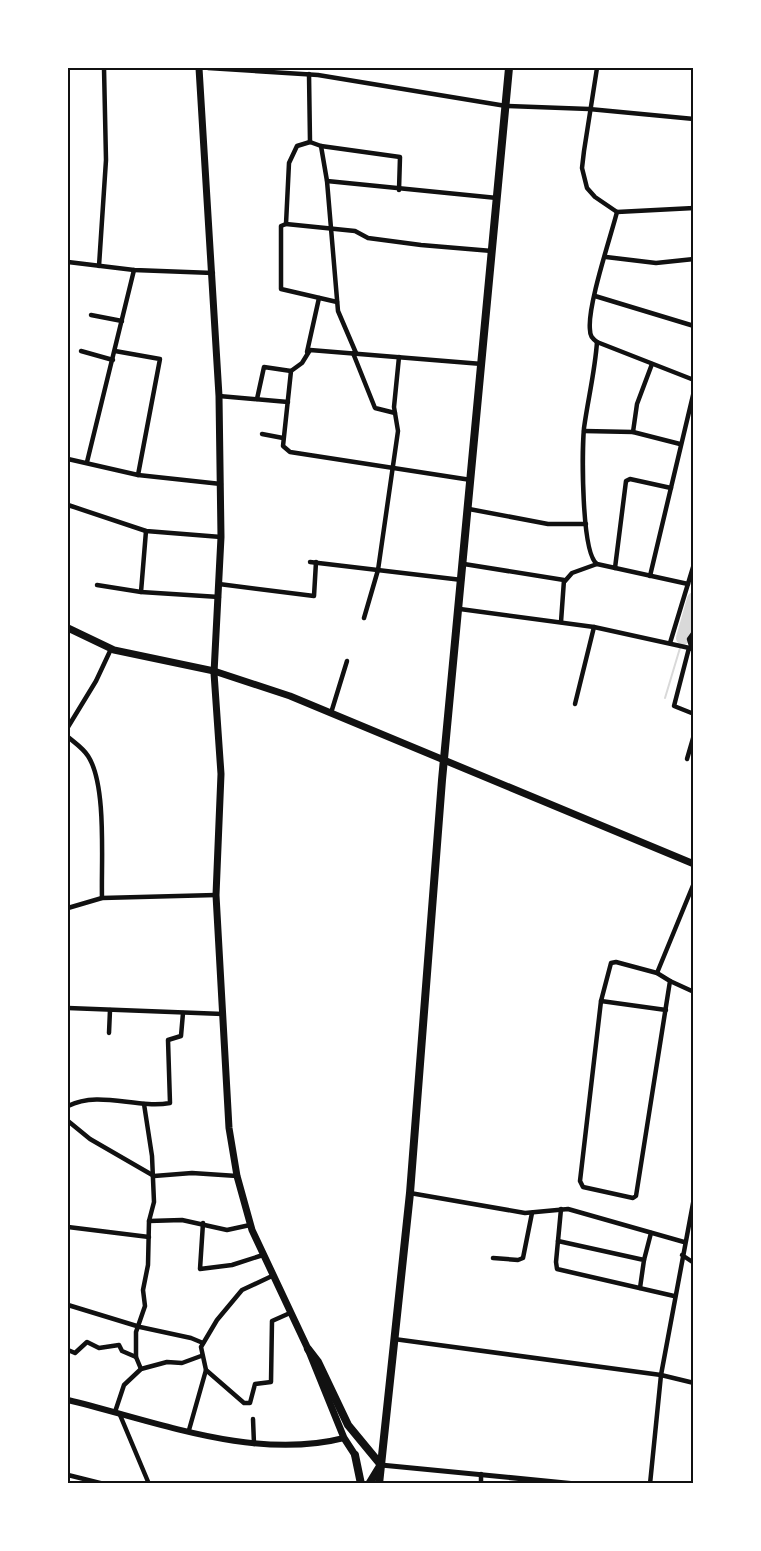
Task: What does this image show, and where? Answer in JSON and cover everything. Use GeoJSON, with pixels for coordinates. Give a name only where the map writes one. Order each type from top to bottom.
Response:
{"type":"FeatureCollection","features":[{"type":"Feature","properties":{"kind":"highway"},"geometry":{"type":"LineString","coordinates":[[379,1484],[410,1193],[438,826],[446,761],[509,68]]}},
{"type":"Feature","properties":{"kind":"highway"},"geometry":{"type":"LineString","coordinates":[[308,1349],[318,1362],[348,1425],[381,1465]]}},
{"type":"Feature","properties":{"kind":"highway"},"geometry":{"type":"LineString","coordinates":[[365,1446],[377,1449],[383,1442]]}},
{"type":"Feature","properties":{"kind":"highway"},"geometry":{"type":"LineString","coordinates":[[356,1455],[361,1484]]}},
{"type":"Feature","properties":{"kind":"highway"},"geometry":{"type":"LineString","coordinates":[[369,1484],[381,1465]]}},
{"type":"Feature","properties":{"kind":"main road"},"geometry":{"type":"LineString","coordinates":[[199,68],[219,396],[221,537],[214,671],[221,757],[216,896],[229,1128],[237,1176],[250,1225],[308,1349],[344,1438],[356,1455]]}},
{"type":"Feature","properties":{"kind":"main road"},"geometry":{"type":"LineString","coordinates":[[68,628],[113,649],[214,671],[259,685],[693,864]]}},
{"type":"Feature","properties":{"kind":"main road"},"geometry":{"type":"LineString","coordinates":[[68,1400],[254,1444],[305,1445],[344,1438]]}},
{"type":"Feature","properties":{"kind":"street"},"geometry":{"type":"LineString","coordinates":[[99,266],[106,160],[104,68]]}},
{"type":"Feature","properties":{"kind":"street"},"geometry":{"type":"LineString","coordinates":[[208,68],[311,74],[397,86],[506,106],[589,108],[693,119]]}},
{"type":"Feature","properties":{"kind":"street"},"geometry":{"type":"LineString","coordinates":[[310,142],[311,74],[314,68]]}},
{"type":"Feature","properties":{"kind":"street"},"geometry":{"type":"LineString","coordinates":[[597,68],[584,151],[584,179],[595,197],[616,212],[693,208]]}},
{"type":"Feature","properties":{"kind":"street"},"geometry":{"type":"LineString","coordinates":[[286,224],[289,163],[298,145],[310,142],[321,146],[400,157],[399,190]]}},
{"type":"Feature","properties":{"kind":"street"},"geometry":{"type":"LineString","coordinates":[[321,146],[327,181],[338,311],[375,408],[395,413]]}},
{"type":"Feature","properties":{"kind":"street"},"geometry":{"type":"LineString","coordinates":[[327,181],[399,190],[498,198]]}},
{"type":"Feature","properties":{"kind":"street"},"geometry":{"type":"LineString","coordinates":[[616,212],[595,296],[590,329],[592,338],[693,380]]}},
{"type":"Feature","properties":{"kind":"street"},"geometry":{"type":"LineString","coordinates":[[337,302],[281,288],[281,226],[286,224],[358,231],[368,238],[493,251]]}},
{"type":"Feature","properties":{"kind":"street"},"geometry":{"type":"LineString","coordinates":[[606,257],[656,262],[693,259]]}},
{"type":"Feature","properties":{"kind":"street"},"geometry":{"type":"LineString","coordinates":[[68,262],[134,270],[213,273]]}},
{"type":"Feature","properties":{"kind":"street"},"geometry":{"type":"LineString","coordinates":[[87,462],[134,270]]}},
{"type":"Feature","properties":{"kind":"street"},"geometry":{"type":"LineString","coordinates":[[595,296],[693,326]]}},
{"type":"Feature","properties":{"kind":"street"},"geometry":{"type":"LineString","coordinates":[[257,399],[264,367],[291,370],[302,363],[307,352],[319,298]]}},
{"type":"Feature","properties":{"kind":"street"},"geometry":{"type":"LineString","coordinates":[[91,315],[122,321]]}},
{"type":"Feature","properties":{"kind":"street"},"geometry":{"type":"LineString","coordinates":[[597,342],[584,431],[586,524],[592,557],[597,564]]}},
{"type":"Feature","properties":{"kind":"street"},"geometry":{"type":"LineString","coordinates":[[307,352],[313,349],[482,364]]}},
{"type":"Feature","properties":{"kind":"street"},"geometry":{"type":"LineString","coordinates":[[81,351],[113,360]]}},
{"type":"Feature","properties":{"kind":"street"},"geometry":{"type":"LineString","coordinates":[[115,351],[159,357],[160,360],[138,475]]}},
{"type":"Feature","properties":{"kind":"street"},"geometry":{"type":"LineString","coordinates":[[364,618],[378,570],[390,468],[398,431],[395,413],[399,357]]}},
{"type":"Feature","properties":{"kind":"street"},"geometry":{"type":"LineString","coordinates":[[633,432],[637,404],[652,364]]}},
{"type":"Feature","properties":{"kind":"street"},"geometry":{"type":"LineString","coordinates":[[291,370],[284,449],[290,452],[472,480]]}},
{"type":"Feature","properties":{"kind":"street"},"geometry":{"type":"LineString","coordinates":[[650,576],[680,444],[691,414],[693,391]]}},
{"type":"Feature","properties":{"kind":"street"},"geometry":{"type":"LineString","coordinates":[[219,396],[288,402]]}},
{"type":"Feature","properties":{"kind":"street"},"geometry":{"type":"LineString","coordinates":[[584,431],[633,432],[680,444]]}},
{"type":"Feature","properties":{"kind":"street"},"geometry":{"type":"LineString","coordinates":[[262,434],[284,438]]}},
{"type":"Feature","properties":{"kind":"street"},"geometry":{"type":"LineString","coordinates":[[68,459],[138,475],[221,484]]}},
{"type":"Feature","properties":{"kind":"street"},"geometry":{"type":"LineString","coordinates":[[615,568],[627,480],[671,488]]}},
{"type":"Feature","properties":{"kind":"street"},"geometry":{"type":"LineString","coordinates":[[68,505],[146,531],[221,537]]}},
{"type":"Feature","properties":{"kind":"street"},"geometry":{"type":"LineString","coordinates":[[469,509],[548,524],[586,524]]}},
{"type":"Feature","properties":{"kind":"street"},"geometry":{"type":"LineString","coordinates":[[141,592],[146,531]]}},
{"type":"Feature","properties":{"kind":"street"},"geometry":{"type":"LineString","coordinates":[[219,584],[314,596],[313,562],[462,580]]}},
{"type":"Feature","properties":{"kind":"street"},"geometry":{"type":"LineString","coordinates":[[464,564],[565,581]]}},
{"type":"Feature","properties":{"kind":"street"},"geometry":{"type":"LineString","coordinates":[[561,622],[565,581],[572,573],[597,564],[687,584]]}},
{"type":"Feature","properties":{"kind":"street"},"geometry":{"type":"LineString","coordinates":[[670,643],[693,564]]}},
{"type":"Feature","properties":{"kind":"street"},"geometry":{"type":"LineString","coordinates":[[97,585],[141,592],[219,597]]}},
{"type":"Feature","properties":{"kind":"street"},"geometry":{"type":"LineString","coordinates":[[460,609],[594,627],[690,648]]}},
{"type":"Feature","properties":{"kind":"street"},"geometry":{"type":"LineString","coordinates":[[575,704],[594,627]]}},
{"type":"Feature","properties":{"kind":"street"},"geometry":{"type":"LineString","coordinates":[[693,631],[674,706],[693,714]]}},
{"type":"Feature","properties":{"kind":"street"},"geometry":{"type":"LineString","coordinates":[[68,727],[113,649]]}},
{"type":"Feature","properties":{"kind":"street"},"geometry":{"type":"LineString","coordinates":[[331,713],[347,661]]}},
{"type":"Feature","properties":{"kind":"street"},"geometry":{"type":"LineString","coordinates":[[687,759],[693,735]]}},
{"type":"Feature","properties":{"kind":"street"},"geometry":{"type":"LineString","coordinates":[[68,737],[80,747],[93,767],[100,807],[102,898]]}},
{"type":"Feature","properties":{"kind":"street"},"geometry":{"type":"LineString","coordinates":[[657,973],[693,883]]}},
{"type":"Feature","properties":{"kind":"street"},"geometry":{"type":"LineString","coordinates":[[68,908],[102,898],[216,896]]}},
{"type":"Feature","properties":{"kind":"street"},"geometry":{"type":"LineString","coordinates":[[670,981],[636,1196],[631,1198],[584,1187],[580,1182],[601,1001],[608,969],[613,962],[657,973],[693,992]]}},
{"type":"Feature","properties":{"kind":"street"},"geometry":{"type":"LineString","coordinates":[[601,1001],[666,1010]]}},
{"type":"Feature","properties":{"kind":"street"},"geometry":{"type":"LineString","coordinates":[[68,1008],[223,1014]]}},
{"type":"Feature","properties":{"kind":"street"},"geometry":{"type":"LineString","coordinates":[[109,1034],[110,1010]]}},
{"type":"Feature","properties":{"kind":"street"},"geometry":{"type":"LineString","coordinates":[[68,1106],[96,1099],[144,1104],[170,1102],[168,1040],[181,1036],[183,1013]]}},
{"type":"Feature","properties":{"kind":"street"},"geometry":{"type":"LineString","coordinates":[[141,1369],[136,1357],[136,1332],[140,1327],[145,1306],[143,1290],[149,1221],[154,1202],[154,1176],[144,1104]]}},
{"type":"Feature","properties":{"kind":"street"},"geometry":{"type":"LineString","coordinates":[[68,1121],[90,1139],[154,1176],[192,1173],[237,1176]]}},
{"type":"Feature","properties":{"kind":"street"},"geometry":{"type":"LineString","coordinates":[[410,1193],[532,1213],[561,1209],[684,1242]]}},
{"type":"Feature","properties":{"kind":"street"},"geometry":{"type":"LineString","coordinates":[[650,1484],[661,1375],[693,1198]]}},
{"type":"Feature","properties":{"kind":"street"},"geometry":{"type":"LineString","coordinates":[[561,1209],[556,1265],[562,1271],[674,1296]]}},
{"type":"Feature","properties":{"kind":"street"},"geometry":{"type":"LineString","coordinates":[[493,1258],[518,1260],[524,1254],[532,1213]]}},
{"type":"Feature","properties":{"kind":"street"},"geometry":{"type":"LineString","coordinates":[[149,1221],[182,1220],[227,1230],[250,1225]]}},
{"type":"Feature","properties":{"kind":"street"},"geometry":{"type":"LineString","coordinates":[[202,1223],[200,1269],[232,1265],[263,1255]]}},
{"type":"Feature","properties":{"kind":"street"},"geometry":{"type":"LineString","coordinates":[[68,1227],[149,1237]]}},
{"type":"Feature","properties":{"kind":"street"},"geometry":{"type":"LineString","coordinates":[[640,1288],[651,1233]]}},
{"type":"Feature","properties":{"kind":"street"},"geometry":{"type":"LineString","coordinates":[[558,1241],[644,1260]]}},
{"type":"Feature","properties":{"kind":"street"},"geometry":{"type":"LineString","coordinates":[[682,1254],[693,1263]]}},
{"type":"Feature","properties":{"kind":"street"},"geometry":{"type":"LineString","coordinates":[[272,1276],[242,1290],[217,1320],[203,1343],[201,1356],[206,1370],[244,1403],[250,1403],[255,1384],[271,1382],[272,1320],[290,1313]]}},
{"type":"Feature","properties":{"kind":"street"},"geometry":{"type":"LineString","coordinates":[[68,1305],[203,1343]]}},
{"type":"Feature","properties":{"kind":"street"},"geometry":{"type":"LineString","coordinates":[[394,1339],[661,1375],[693,1383]]}},
{"type":"Feature","properties":{"kind":"street"},"geometry":{"type":"LineString","coordinates":[[68,1350],[75,1353],[87,1342],[99,1348],[119,1345],[122,1351],[136,1357]]}},
{"type":"Feature","properties":{"kind":"street"},"geometry":{"type":"LineString","coordinates":[[149,1484],[118,1413],[124,1385],[141,1369],[164,1363],[182,1363],[201,1356]]}},
{"type":"Feature","properties":{"kind":"street"},"geometry":{"type":"LineString","coordinates":[[189,1430],[206,1370]]}},
{"type":"Feature","properties":{"kind":"street"},"geometry":{"type":"LineString","coordinates":[[254,1419],[254,1444]]}},
{"type":"Feature","properties":{"kind":"street"},"geometry":{"type":"LineString","coordinates":[[381,1465],[576,1484]]}},
{"type":"Feature","properties":{"kind":"street"},"geometry":{"type":"LineString","coordinates":[[481,1474],[481,1484]]}},
{"type":"Feature","properties":{"kind":"street"},"geometry":{"type":"LineString","coordinates":[[68,1475],[104,1484]]}},
{"type":"Feature","properties":{"kind":"street"},"geometry":{"type":"LineString","coordinates":[[500,1475],[500,1484]]}},
{"type":"Feature","properties":{"kind":"street"},"geometry":{"type":"LineString","coordinates":[[510,1476],[510,1484]]}},
{"type":"Feature","properties":{"kind":"waterway"},"geometry":{"type":"LineString","coordinates":[[683,638],[694,599]]}},
{"type":"Feature","properties":{"kind":"waterway"},"geometry":{"type":"LineString","coordinates":[[665,698],[683,638]]}}]}
